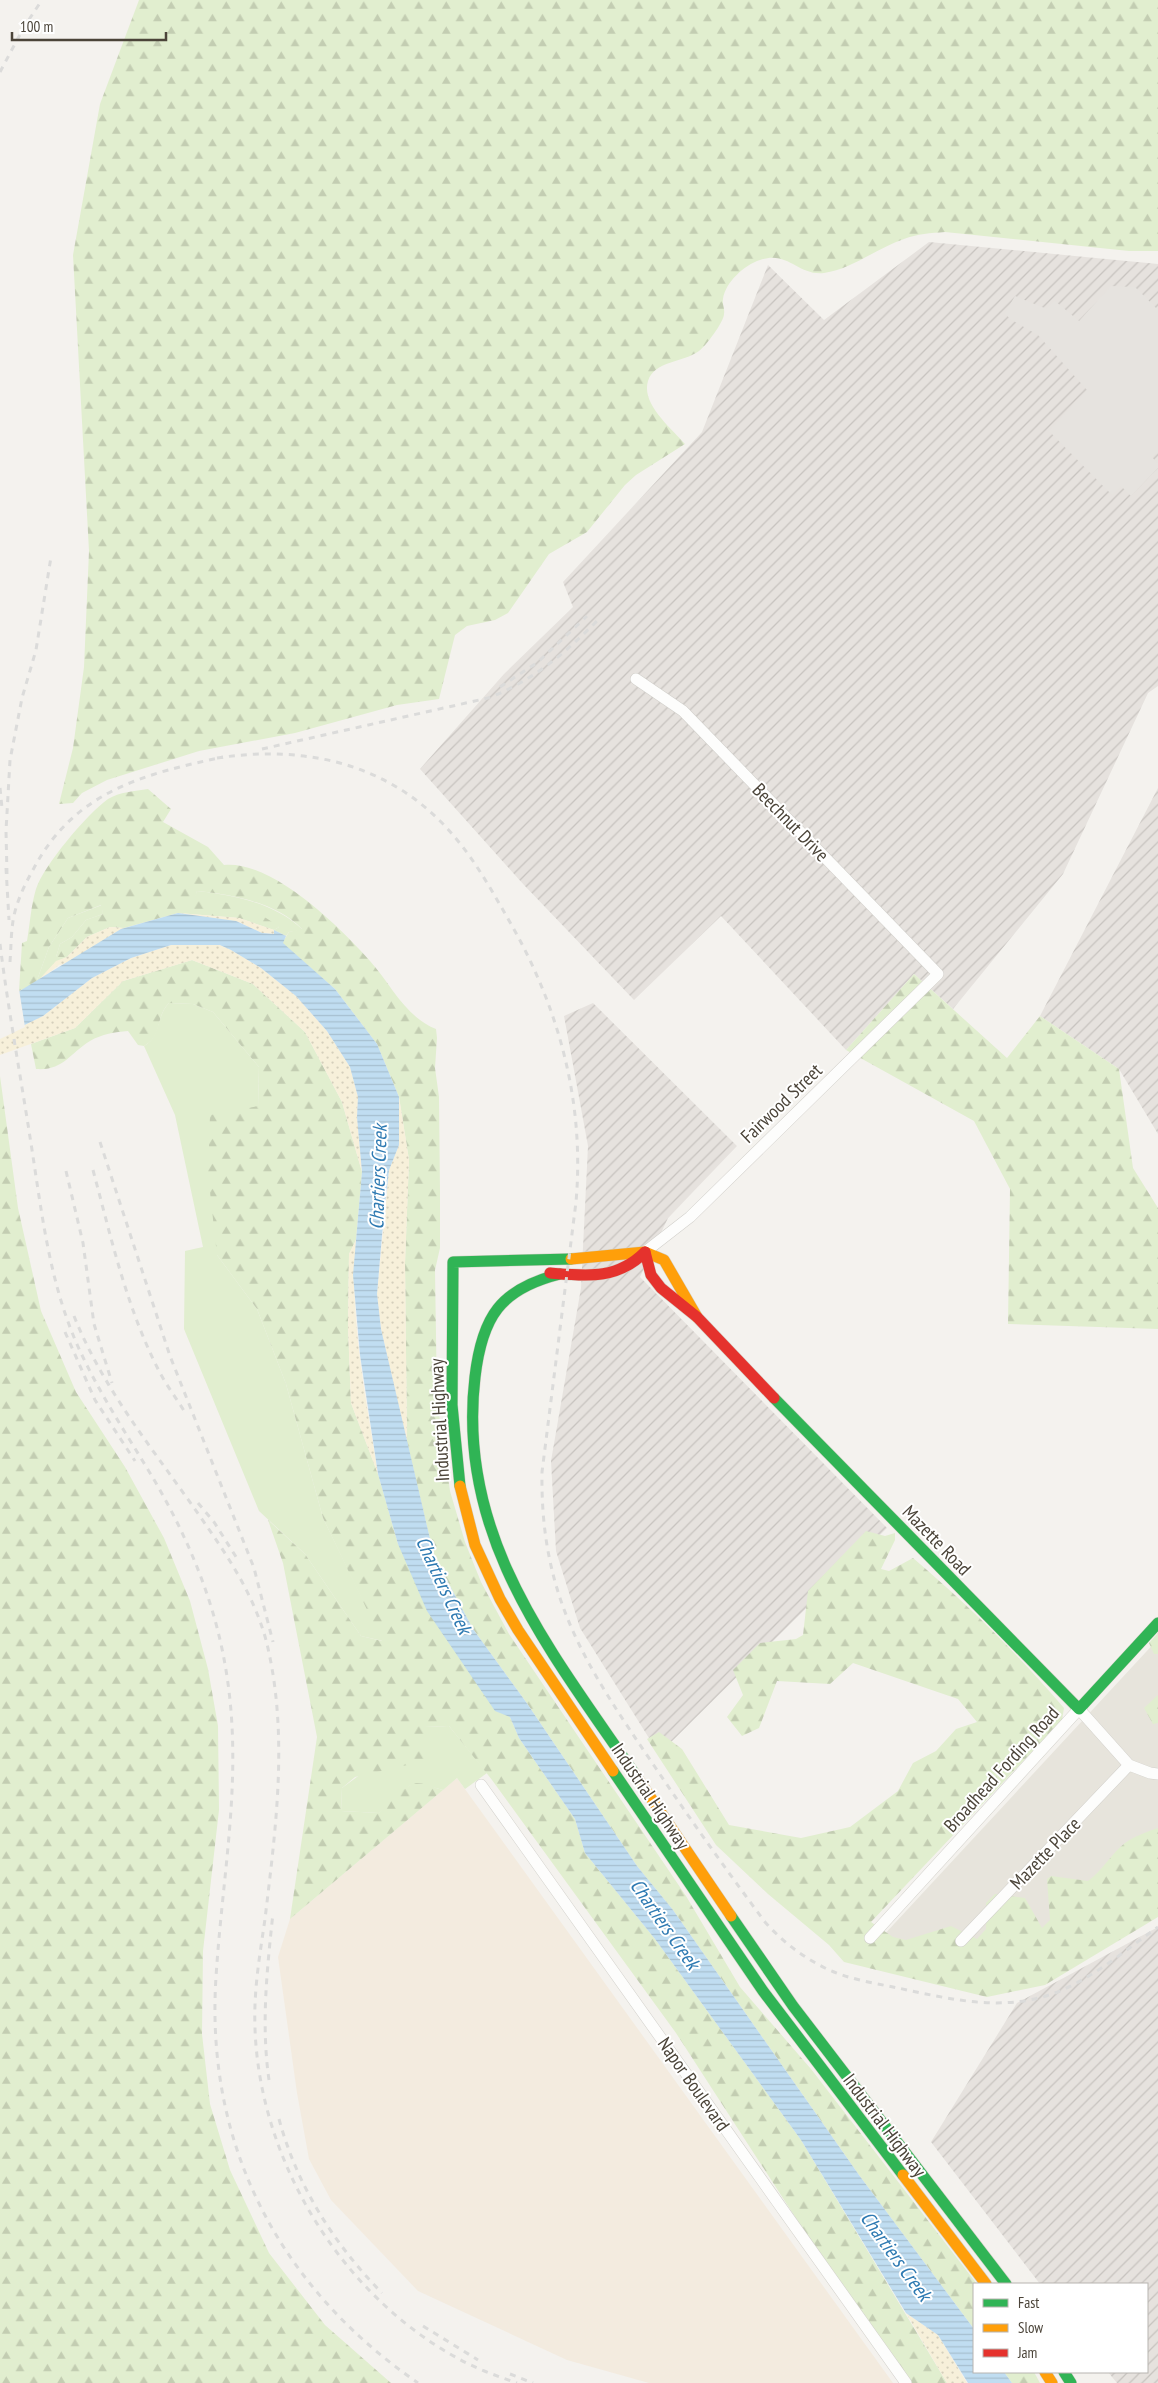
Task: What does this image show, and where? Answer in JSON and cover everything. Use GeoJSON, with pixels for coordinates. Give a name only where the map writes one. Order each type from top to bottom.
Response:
{"type":"FeatureCollection","features":[{"type":"Feature","properties":{"kind":"street","name":"Beechnut Drive"},"geometry":{"type":"LineString","coordinates":[[636,679],[683,711],[938,974]]}},
{"type":"Feature","properties":{"kind":"street","name":"Fairwood Street"},"geometry":{"type":"LineString","coordinates":[[529,1273],[591,1275],[629,1267],[690,1217],[938,974]]}},
{"type":"Feature","properties":{"kind":"street"},"geometry":{"type":"LineString","coordinates":[[453,1267],[579,1260],[645,1252]]}},
{"type":"Feature","properties":{"kind":"street","name":"Mazette Road"},"geometry":{"type":"LineString","coordinates":[[645,1252],[664,1260],[697,1317]]}},
{"type":"Feature","properties":{"kind":"street","name":"Mazette Road"},"geometry":{"type":"LineString","coordinates":[[645,1252],[651,1275],[656,1281],[679,1304],[697,1317],[856,1484],[1079,1709],[1129,1765],[1158,1774]]}},
{"type":"Feature","properties":{"kind":"street"},"geometry":{"type":"LineString","coordinates":[[453,1267],[510,1272]]}},
{"type":"Feature","properties":{"kind":"street","name":"Industrial Highway"},"geometry":{"type":"LineString","coordinates":[[453,1267],[452,1400],[457,1470],[472,1536],[496,1593],[537,1660],[763,1991],[985,2283]]}},
{"type":"Feature","properties":{"kind":"street","name":"Industrial Highway"},"geometry":{"type":"LineString","coordinates":[[560,1274],[522,1286],[503,1299],[495,1308],[484,1327],[480,1341],[471,1393],[475,1468],[485,1515],[510,1583],[540,1635],[793,2006],[1005,2283]]}},
{"type":"Feature","properties":{"kind":"street","name":"Broadhead Fording Road"},"geometry":{"type":"LineString","coordinates":[[870,1938],[1158,1623]]}},
{"type":"Feature","properties":{"kind":"street","name":"Mazette Place"},"geometry":{"type":"LineString","coordinates":[[961,1941],[1129,1765]]}},
{"type":"Feature","properties":{"kind":"street","name":"Napor Boulevard"},"geometry":{"type":"LineString","coordinates":[[481,1785],[906,2383]]}},
{"type":"Feature","properties":{"kind":"shaded area"},"geometry":{"type":"Polygon","coordinates":[[[929,242],[1158,264],[1158,686],[1148,693],[1063,874],[953,1009],[914,974],[846,1050],[721,916],[634,1000],[524,885],[420,769],[504,674],[573,607],[563,582],[702,432],[768,265],[824,320],[929,242]]]}},
{"type":"Feature","properties":{"kind":"shaded area"},"geometry":{"type":"Polygon","coordinates":[[[1111,286],[1135,287],[1158,310],[1158,451],[1152,457],[1158,464],[1158,468],[1131,496],[1121,486],[1112,495],[1049,431],[1087,390],[1038,335],[1010,319],[1005,313],[1015,296],[1047,309],[1055,301],[1079,321],[1111,286]]]}},
{"type":"Feature","properties":{"kind":"shaded area"},"geometry":{"type":"Polygon","coordinates":[[[1158,788],[1158,1134],[1119,1069],[1040,1016],[1158,788]]]}},
{"type":"Feature","properties":{"kind":"shaded area"},"geometry":{"type":"Polygon","coordinates":[[[593,1003],[737,1146],[668,1218],[640,1277],[887,1528],[659,1754],[580,1628],[556,1551],[551,1461],[581,1288],[588,1146],[564,1016],[593,1003]]]}},
{"type":"Feature","properties":{"kind":"shaded area"},"geometry":{"type":"Polygon","coordinates":[[[1158,1639],[1158,1836],[1065,1938],[869,1951],[1158,1639]]]}},
{"type":"Feature","properties":{"kind":"shaded area"},"geometry":{"type":"Polygon","coordinates":[[[457,1778],[893,2383],[649,2383],[567,2360],[418,2291],[331,2200],[309,2159],[297,2093],[278,1957],[290,1919],[457,1778]]]}},
{"type":"Feature","properties":{"kind":"shaded area"},"geometry":{"type":"Polygon","coordinates":[[[1158,1927],[1158,2383],[1117,2383],[1109,2373],[1148,2373],[1148,2283],[1039,2283],[931,2142],[1017,2003],[1158,1927]]]}},
{"type":"Feature","properties":{"kind":"green space"},"geometry":{"type":"Polygon","coordinates":[[[139,0],[1158,0],[1158,251],[1129,251],[945,232],[909,237],[845,267],[824,273],[807,271],[778,258],[754,262],[736,275],[727,287],[723,299],[723,318],[705,345],[693,355],[663,365],[652,374],[648,381],[647,390],[653,407],[685,444],[636,475],[625,485],[587,532],[549,554],[508,613],[495,620],[467,626],[455,635],[439,699],[397,705],[295,733],[199,751],[107,780],[82,793],[73,803],[59,804],[73,748],[84,667],[89,551],[73,255],[100,104],[139,0]]]}},
{"type":"Feature","properties":{"kind":"green space"},"geometry":{"type":"Polygon","coordinates":[[[148,789],[171,809],[163,822],[208,847],[224,865],[243,866],[263,873],[304,898],[357,947],[416,1017],[436,1029],[435,1068],[439,1097],[440,1193],[440,1248],[435,1270],[437,1400],[450,1491],[465,1542],[481,1582],[509,1634],[686,1896],[740,1987],[811,2069],[976,2283],[973,2283],[973,2328],[859,2175],[673,1910],[637,1866],[526,1702],[473,1629],[434,1556],[407,1442],[405,1263],[409,1160],[399,1097],[377,1044],[335,989],[282,943],[289,932],[302,929],[279,912],[267,906],[225,895],[197,891],[195,899],[206,899],[240,906],[261,915],[279,927],[274,930],[239,918],[178,913],[124,928],[110,927],[87,937],[67,957],[56,957],[60,944],[72,937],[86,920],[103,914],[101,905],[68,918],[49,947],[36,983],[19,991],[22,943],[27,941],[36,889],[41,879],[57,854],[89,816],[108,799],[122,793],[148,789]]]}},
{"type":"Feature","properties":{"kind":"green space"},"geometry":{"type":"Polygon","coordinates":[[[197,891],[239,898],[267,907],[280,913],[303,930],[289,932],[286,936],[274,930],[279,927],[194,899],[197,891]]]}},
{"type":"Feature","properties":{"kind":"green space"},"geometry":{"type":"Polygon","coordinates":[[[102,905],[103,914],[86,920],[72,937],[60,944],[56,957],[67,957],[56,962],[36,983],[49,947],[68,918],[102,905]]]}},
{"type":"Feature","properties":{"kind":"green space"},"geometry":{"type":"Polygon","coordinates":[[[192,960],[253,984],[305,1032],[342,1102],[362,1172],[356,1240],[349,1254],[348,1327],[351,1403],[378,1474],[398,1544],[510,1717],[519,1738],[575,1819],[585,1853],[655,1939],[801,2140],[947,2383],[912,2383],[832,2274],[676,2033],[492,1780],[449,1726],[425,1727],[425,1761],[355,1777],[342,1788],[341,1811],[379,1813],[407,1787],[416,1783],[422,1783],[443,1790],[290,1919],[317,1737],[283,1563],[268,1520],[305,1554],[361,1636],[382,1641],[323,1518],[286,1384],[257,1309],[217,1255],[208,1174],[210,1115],[258,1106],[259,1067],[213,1012],[193,1004],[169,1003],[162,1014],[157,1032],[150,1042],[144,1046],[138,1045],[128,1031],[118,1032],[90,1041],[65,1061],[53,1067],[36,1069],[31,1044],[75,1028],[123,981],[192,960]]]}},
{"type":"Feature","properties":{"kind":"green space"},"geometry":{"type":"Polygon","coordinates":[[[914,974],[1007,1058],[1040,1016],[1119,1069],[1133,1168],[1158,1208],[1158,1329],[1008,1324],[1010,1189],[974,1121],[846,1050],[914,974]]]}},
{"type":"Feature","properties":{"kind":"green space"},"geometry":{"type":"Polygon","coordinates":[[[169,1003],[193,1004],[213,1012],[259,1067],[258,1106],[217,1255],[257,1309],[286,1384],[323,1518],[383,1641],[361,1636],[305,1554],[259,1511],[184,1329],[185,1251],[203,1247],[175,1115],[144,1046],[156,1032],[162,1014],[169,1003]]]}},
{"type":"Feature","properties":{"kind":"green space"},"geometry":{"type":"Polygon","coordinates":[[[0,1076],[18,1208],[41,1311],[76,1392],[125,1467],[164,1538],[190,1601],[208,1669],[218,1726],[219,1810],[203,1951],[202,2034],[210,2104],[230,2170],[269,2253],[325,2325],[391,2383],[0,2383],[0,1076]]]}},
{"type":"Feature","properties":{"kind":"green space"},"geometry":{"type":"Polygon","coordinates":[[[866,1531],[885,1536],[895,1533],[895,1540],[881,1569],[889,1571],[913,1558],[991,1630],[1029,1668],[1064,1708],[1062,1720],[871,1922],[893,1937],[906,1940],[951,1926],[977,1939],[986,1929],[986,1903],[995,1894],[1025,1898],[1042,1928],[1050,1920],[1047,1879],[1051,1876],[1088,1881],[1125,1843],[1141,1834],[1158,1828],[1158,1917],[1045,1985],[987,1997],[844,1962],[829,1945],[768,1894],[716,1845],[647,1739],[659,1732],[682,1749],[729,1825],[801,1838],[850,1827],[898,1791],[913,1763],[936,1751],[956,1729],[977,1722],[958,1699],[853,1663],[830,1684],[777,1681],[759,1728],[742,1736],[727,1717],[743,1695],[733,1670],[760,1643],[796,1639],[803,1635],[808,1591],[866,1531]]]}},
{"type":"Feature","properties":{"kind":"green space"},"geometry":{"type":"Polygon","coordinates":[[[1158,1633],[1158,1654],[1154,1654],[1149,1643],[1158,1633]]]}},
{"type":"Feature","properties":{"kind":"green space"},"geometry":{"type":"Polygon","coordinates":[[[1158,1695],[1158,1723],[1153,1724],[1144,1708],[1158,1695]]]}},
{"type":"Feature","properties":{"kind":"green space"},"geometry":{"type":"Polygon","coordinates":[[[449,1726],[487,1773],[465,1789],[457,1778],[443,1790],[418,1783],[409,1786],[379,1813],[341,1811],[342,1788],[425,1727],[449,1726]]]}},
{"type":"Feature","properties":{"kind":"green space"},"geometry":{"type":"Polygon","coordinates":[[[1005,2373],[1035,2373],[1040,2383],[1012,2383],[1005,2373]]]}},
{"type":"Feature","properties":{"kind":"sand"},"geometry":{"type":"Polygon","coordinates":[[[178,913],[239,918],[274,930],[274,934],[262,933],[239,922],[178,913]]]}},
{"type":"Feature","properties":{"kind":"sand"},"geometry":{"type":"Polygon","coordinates":[[[110,927],[124,928],[65,964],[59,965],[36,983],[56,961],[67,957],[87,937],[110,927]]]}},
{"type":"Feature","properties":{"kind":"sand"},"geometry":{"type":"Polygon","coordinates":[[[171,945],[220,945],[231,950],[261,968],[296,996],[327,1031],[350,1067],[358,1097],[357,1117],[362,1172],[342,1102],[305,1032],[253,984],[192,960],[123,981],[75,1028],[0,1055],[0,1037],[43,1016],[92,978],[131,958],[171,945]]]}},
{"type":"Feature","properties":{"kind":"sand"},"geometry":{"type":"Polygon","coordinates":[[[399,1097],[409,1160],[405,1263],[407,1442],[381,1329],[377,1294],[389,1170],[399,1145],[399,1097]]]}},
{"type":"Feature","properties":{"kind":"sand"},"geometry":{"type":"Polygon","coordinates":[[[356,1240],[354,1269],[357,1328],[378,1474],[351,1403],[348,1327],[349,1254],[356,1240]]]}},
{"type":"Feature","properties":{"kind":"sand"},"geometry":{"type":"Polygon","coordinates":[[[906,2313],[938,2335],[967,2383],[947,2383],[906,2313]]]}},
{"type":"Feature","properties":{"kind":"water","name":"Chartiers Creek"},"geometry":{"type":"Polygon","coordinates":[[[178,913],[236,921],[262,933],[274,934],[274,930],[286,936],[283,943],[335,989],[377,1044],[399,1097],[399,1145],[389,1170],[377,1294],[381,1329],[434,1556],[473,1629],[526,1702],[637,1866],[673,1910],[859,2175],[973,2328],[973,2373],[1005,2373],[1012,2383],[968,2383],[938,2335],[906,2313],[801,2140],[655,1939],[585,1853],[575,1819],[519,1738],[510,1717],[495,1711],[427,1611],[398,1544],[378,1474],[360,1355],[353,1275],[362,1172],[357,1117],[358,1097],[350,1067],[327,1031],[296,996],[261,968],[231,950],[220,945],[171,945],[131,958],[92,978],[43,1016],[0,1037],[0,1003],[121,929],[178,913]]]}},
{"type":"Feature","properties":{"kind":"pier"},"geometry":{"type":"Polygon","coordinates":[[[19,989],[25,1027],[0,1039],[0,1000],[19,989]]]}},
{"type":"Feature","properties":{"kind":"railway"},"geometry":{"type":"LineString","coordinates":[[0,72],[24,27],[42,0]]}},
{"type":"Feature","properties":{"kind":"railway"},"geometry":{"type":"LineString","coordinates":[[7,874],[6,831],[10,760],[22,698],[36,650],[51,557]]}},
{"type":"Feature","properties":{"kind":"railway"},"geometry":{"type":"LineString","coordinates":[[500,687],[538,662],[587,616]]}},
{"type":"Feature","properties":{"kind":"railway"},"geometry":{"type":"LineString","coordinates":[[262,749],[488,698],[534,675],[561,655],[598,620]]}},
{"type":"Feature","properties":{"kind":"railway"},"geometry":{"type":"LineString","coordinates":[[217,758],[251,754],[285,754],[318,758],[349,766],[379,778],[408,794],[434,815],[465,850],[478,868],[525,950],[541,984],[564,1054],[572,1090],[578,1164],[576,1202],[542,1472],[543,1517],[549,1558],[559,1595],[572,1630],[608,1697],[682,1806],[765,1922],[778,1936],[800,1953],[825,1968],[842,1975],[937,1996],[994,2003],[1033,1999],[1066,1988],[1094,1973],[1158,1927]]}},
{"type":"Feature","properties":{"kind":"railway"},"geometry":{"type":"LineString","coordinates":[[10,962],[13,921],[21,893],[51,842],[70,821],[91,804],[114,790],[139,779],[194,763],[223,757]]}},
{"type":"Feature","properties":{"kind":"railway"},"geometry":{"type":"LineString","coordinates":[[0,788],[2,808]]}},
{"type":"Feature","properties":{"kind":"railway"},"geometry":{"type":"LineString","coordinates":[[6,868],[9,920]]}},
{"type":"Feature","properties":{"kind":"railway"},"geometry":{"type":"LineString","coordinates":[[0,944],[42,1215],[52,1267],[66,1317],[93,1377],[163,1495],[180,1529],[209,1601],[225,1667],[231,1712],[232,1799],[216,1977],[216,2039],[224,2098],[239,2155],[261,2208],[291,2257],[327,2303],[369,2345],[418,2383]]}},
{"type":"Feature","properties":{"kind":"railway"},"geometry":{"type":"LineString","coordinates":[[100,1142],[170,1356],[254,1568],[273,1642]]}},
{"type":"Feature","properties":{"kind":"railway"},"geometry":{"type":"LineString","coordinates":[[93,1170],[120,1271],[137,1321],[164,1381],[186,1414]]}},
{"type":"Feature","properties":{"kind":"railway"},"geometry":{"type":"LineString","coordinates":[[66,1171],[83,1243],[94,1324],[112,1383]]}},
{"type":"Feature","properties":{"kind":"railway"},"geometry":{"type":"LineString","coordinates":[[74,1316],[85,1342],[127,1414],[192,1505],[235,1570],[253,1603],[266,1640],[277,1709],[278,1779],[273,1849],[255,2005],[257,2058],[267,2110],[285,2161],[309,2210],[339,2255],[374,2295],[414,2330],[459,2359],[517,2383]]}},
{"type":"Feature","properties":{"kind":"railway"},"geometry":{"type":"LineString","coordinates":[[65,1332],[95,1400],[135,1461]]}},
{"type":"Feature","properties":{"kind":"railway"},"geometry":{"type":"LineString","coordinates":[[198,1503],[214,1522],[238,1560]]}},
{"type":"Feature","properties":{"kind":"railway"},"geometry":{"type":"LineString","coordinates":[[269,2080],[265,2018],[273,1913]]}},
{"type":"Feature","properties":{"kind":"railway"},"geometry":{"type":"LineString","coordinates":[[279,2119],[296,2168],[319,2213],[348,2255],[382,2293]]}},
{"type":"Feature","properties":{"kind":"railway"},"geometry":{"type":"LineString","coordinates":[[423,2326],[478,2360]]}},
{"type":"Feature","properties":{"kind":"railway"},"geometry":{"type":"LineString","coordinates":[[510,2374],[533,2383]]}},
{"type":"Feature","properties":{"kind":"traffic: fast"},"geometry":{"type":"LineString","coordinates":[[460,1486],[452,1405],[453,1262],[571,1259]]}},
{"type":"Feature","properties":{"kind":"traffic: fast"},"geometry":{"type":"LineString","coordinates":[[560,1274],[539,1280],[509,1297],[489,1322],[483,1338],[475,1377],[473,1435],[480,1489],[495,1540],[516,1588],[542,1636],[571,1682],[634,1773]]}},
{"type":"Feature","properties":{"kind":"traffic: fast"},"geometry":{"type":"LineString","coordinates":[[774,1398],[1079,1709],[1158,1623]]}},
{"type":"Feature","properties":{"kind":"traffic: fast"},"geometry":{"type":"LineString","coordinates":[[613,1771],[763,1991],[903,2175]]}},
{"type":"Feature","properties":{"kind":"traffic: fast"},"geometry":{"type":"LineString","coordinates":[[731,1916],[793,2006],[1005,2283]]}},
{"type":"Feature","properties":{"kind":"traffic: fast"},"geometry":{"type":"LineString","coordinates":[[1065,2373],[1071,2383]]}},
{"type":"Feature","properties":{"kind":"traffic: slow"},"geometry":{"type":"LineString","coordinates":[[571,1259],[645,1252],[664,1260],[697,1317]]}},
{"type":"Feature","properties":{"kind":"traffic: slow"},"geometry":{"type":"LineString","coordinates":[[460,1486],[475,1545],[500,1599],[518,1630],[613,1771]]}},
{"type":"Feature","properties":{"kind":"traffic: slow"},"geometry":{"type":"LineString","coordinates":[[634,1773],[731,1916]]}},
{"type":"Feature","properties":{"kind":"traffic: slow"},"geometry":{"type":"LineString","coordinates":[[903,2175],[985,2283]]}},
{"type":"Feature","properties":{"kind":"traffic: slow"},"geometry":{"type":"LineString","coordinates":[[1046,2373],[1052,2383]]}},
{"type":"Feature","properties":{"kind":"traffic: jam"},"geometry":{"type":"LineString","coordinates":[[645,1252],[651,1275],[661,1288],[697,1317],[774,1398]]}},
{"type":"Feature","properties":{"kind":"traffic: jam"},"geometry":{"type":"LineString","coordinates":[[550,1273],[589,1275],[612,1272],[624,1268],[645,1252]]}}]}
